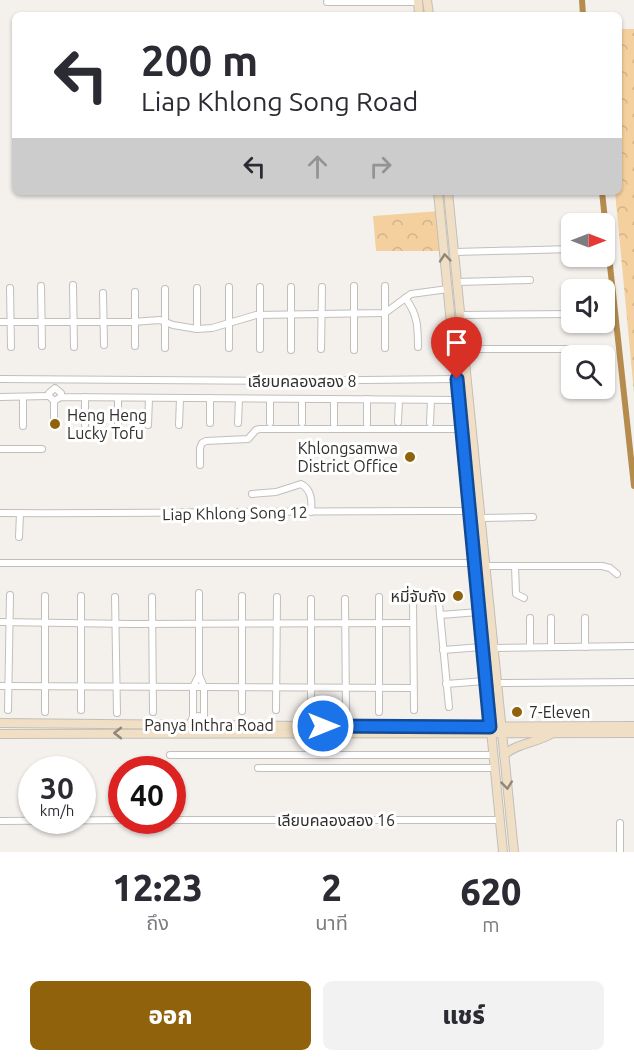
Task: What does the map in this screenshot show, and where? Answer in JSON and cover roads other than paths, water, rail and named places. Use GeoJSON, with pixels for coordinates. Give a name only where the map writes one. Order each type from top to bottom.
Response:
{"type":"FeatureCollection","features":[{"type":"Feature","properties":{"kind":"main road"},"geometry":{"type":"LineString","coordinates":[[438,195],[503,852]]}},
{"type":"Feature","properties":{"kind":"main road"},"geometry":{"type":"LineString","coordinates":[[448,195],[514,852]]}},
{"type":"Feature","properties":{"kind":"main road"},"geometry":{"type":"LineString","coordinates":[[473,548],[483,548]]}},
{"type":"Feature","properties":{"kind":"main road","name":"Panya Inthra Road"},"geometry":{"type":"LineString","coordinates":[[0,723],[491,730],[634,726]]}},
{"type":"Feature","properties":{"kind":"main road","name":"Panya Inthra Road"},"geometry":{"type":"LineString","coordinates":[[0,734],[190,725]]}},
{"type":"Feature","properties":{"kind":"main road","name":"Panya Inthra Road"},"geometry":{"type":"LineString","coordinates":[[501,730],[551,734],[634,733]]}},
{"type":"Feature","properties":{"kind":"main road"},"geometry":{"type":"LineString","coordinates":[[504,755],[514,748],[541,740],[551,734]]}},
{"type":"Feature","properties":{"kind":"street"},"geometry":{"type":"LineString","coordinates":[[327,2],[421,1]]}},
{"type":"Feature","properties":{"kind":"street"},"geometry":{"type":"LineString","coordinates":[[455,252],[561,249]]}},
{"type":"Feature","properties":{"kind":"street"},"geometry":{"type":"LineString","coordinates":[[458,282],[530,280]]}},
{"type":"Feature","properties":{"kind":"street"},"geometry":{"type":"LineString","coordinates":[[73,285],[74,347]]}},
{"type":"Feature","properties":{"kind":"street"},"geometry":{"type":"LineString","coordinates":[[385,285],[385,348]]}},
{"type":"Feature","properties":{"kind":"street"},"geometry":{"type":"LineString","coordinates":[[41,286],[42,346]]}},
{"type":"Feature","properties":{"kind":"street"},"geometry":{"type":"LineString","coordinates":[[354,286],[354,350]]}},
{"type":"Feature","properties":{"kind":"street"},"geometry":{"type":"LineString","coordinates":[[229,287],[229,348]]}},
{"type":"Feature","properties":{"kind":"street"},"geometry":{"type":"LineString","coordinates":[[260,349],[261,287]]}},
{"type":"Feature","properties":{"kind":"street"},"geometry":{"type":"LineString","coordinates":[[291,287],[291,350]]}},
{"type":"Feature","properties":{"kind":"street"},"geometry":{"type":"LineString","coordinates":[[321,349],[322,287]]}},
{"type":"Feature","properties":{"kind":"street"},"geometry":{"type":"LineString","coordinates":[[10,288],[11,347]]}},
{"type":"Feature","properties":{"kind":"street"},"geometry":{"type":"LineString","coordinates":[[197,288],[197,328]]}},
{"type":"Feature","properties":{"kind":"street"},"geometry":{"type":"LineString","coordinates":[[165,289],[165,348]]}},
{"type":"Feature","properties":{"kind":"street"},"geometry":{"type":"LineString","coordinates":[[0,322],[103,322],[150,319],[165,321],[173,325],[212,328],[261,315],[386,314],[411,294],[448,289]]}},
{"type":"Feature","properties":{"kind":"street"},"geometry":{"type":"LineString","coordinates":[[103,292],[104,345]]}},
{"type":"Feature","properties":{"kind":"street"},"geometry":{"type":"LineString","coordinates":[[135,292],[135,346]]}},
{"type":"Feature","properties":{"kind":"street"},"geometry":{"type":"LineString","coordinates":[[405,298],[415,312],[418,347]]}},
{"type":"Feature","properties":{"kind":"street"},"geometry":{"type":"LineString","coordinates":[[461,315],[561,314]]}},
{"type":"Feature","properties":{"kind":"street"},"geometry":{"type":"LineString","coordinates":[[464,349],[561,349]]}},
{"type":"Feature","properties":{"kind":"street","name":"เลียบคลองสอง 8"},"geometry":{"type":"LineString","coordinates":[[0,379],[401,381],[457,379]]}},
{"type":"Feature","properties":{"kind":"street"},"geometry":{"type":"LineString","coordinates":[[54,425],[52,389],[59,390],[61,397]]}},
{"type":"Feature","properties":{"kind":"street"},"geometry":{"type":"LineString","coordinates":[[0,397],[459,400]]}},
{"type":"Feature","properties":{"kind":"street"},"geometry":{"type":"LineString","coordinates":[[23,397],[23,426]]}},
{"type":"Feature","properties":{"kind":"street"},"geometry":{"type":"LineString","coordinates":[[85,397],[85,425]]}},
{"type":"Feature","properties":{"kind":"street"},"geometry":{"type":"LineString","coordinates":[[118,398],[118,425]]}},
{"type":"Feature","properties":{"kind":"street"},"geometry":{"type":"LineString","coordinates":[[148,425],[149,398]]}},
{"type":"Feature","properties":{"kind":"street"},"geometry":{"type":"LineString","coordinates":[[179,425],[180,398]]}},
{"type":"Feature","properties":{"kind":"street"},"geometry":{"type":"LineString","coordinates":[[210,398],[210,423]]}},
{"type":"Feature","properties":{"kind":"street"},"geometry":{"type":"LineString","coordinates":[[238,423],[239,399]]}},
{"type":"Feature","properties":{"kind":"street"},"geometry":{"type":"LineString","coordinates":[[270,399],[270,423]]}},
{"type":"Feature","properties":{"kind":"street"},"geometry":{"type":"LineString","coordinates":[[302,399],[302,423]]}},
{"type":"Feature","properties":{"kind":"street"},"geometry":{"type":"LineString","coordinates":[[334,399],[334,424]]}},
{"type":"Feature","properties":{"kind":"street"},"geometry":{"type":"LineString","coordinates":[[366,399],[366,424]]}},
{"type":"Feature","properties":{"kind":"street"},"geometry":{"type":"LineString","coordinates":[[398,422],[399,400]]}},
{"type":"Feature","properties":{"kind":"street"},"geometry":{"type":"LineString","coordinates":[[430,400],[430,423]]}},
{"type":"Feature","properties":{"kind":"street"},"geometry":{"type":"LineString","coordinates":[[200,465],[202,443],[248,439],[260,429],[462,429]]}},
{"type":"Feature","properties":{"kind":"street"},"geometry":{"type":"LineString","coordinates":[[0,449],[42,449]]}},
{"type":"Feature","properties":{"kind":"street"},"geometry":{"type":"LineString","coordinates":[[252,494],[276,492],[301,484],[310,494],[311,512]]}},
{"type":"Feature","properties":{"kind":"street","name":"Liap Khlong Song 12"},"geometry":{"type":"LineString","coordinates":[[0,513],[469,511]]}},
{"type":"Feature","properties":{"kind":"street"},"geometry":{"type":"LineString","coordinates":[[19,537],[20,513]]}},
{"type":"Feature","properties":{"kind":"street"},"geometry":{"type":"LineString","coordinates":[[481,518],[533,517]]}},
{"type":"Feature","properties":{"kind":"street"},"geometry":{"type":"LineString","coordinates":[[0,563],[474,563]]}},
{"type":"Feature","properties":{"kind":"street"},"geometry":{"type":"LineString","coordinates":[[485,566],[602,566],[610,568],[617,574]]}},
{"type":"Feature","properties":{"kind":"street"},"geometry":{"type":"LineString","coordinates":[[515,566],[516,594],[524,598]]}},
{"type":"Feature","properties":{"kind":"street"},"geometry":{"type":"LineString","coordinates":[[199,593],[199,675],[204,687],[208,726]]}},
{"type":"Feature","properties":{"kind":"street"},"geometry":{"type":"LineString","coordinates":[[438,593],[449,708]]}},
{"type":"Feature","properties":{"kind":"street"},"geometry":{"type":"LineString","coordinates":[[8,710],[10,595]]}},
{"type":"Feature","properties":{"kind":"street"},"geometry":{"type":"LineString","coordinates":[[45,596],[45,712]]}},
{"type":"Feature","properties":{"kind":"street"},"geometry":{"type":"LineString","coordinates":[[81,596],[81,710]]}},
{"type":"Feature","properties":{"kind":"street"},"geometry":{"type":"LineString","coordinates":[[242,596],[242,711]]}},
{"type":"Feature","properties":{"kind":"street"},"geometry":{"type":"LineString","coordinates":[[115,597],[117,713]]}},
{"type":"Feature","properties":{"kind":"street"},"geometry":{"type":"LineString","coordinates":[[152,597],[153,712]]}},
{"type":"Feature","properties":{"kind":"street"},"geometry":{"type":"LineString","coordinates":[[276,710],[277,597]]}},
{"type":"Feature","properties":{"kind":"street"},"geometry":{"type":"LineString","coordinates":[[379,597],[379,712]]}},
{"type":"Feature","properties":{"kind":"street"},"geometry":{"type":"LineString","coordinates":[[413,598],[414,710]]}},
{"type":"Feature","properties":{"kind":"street"},"geometry":{"type":"LineString","coordinates":[[311,599],[311,709]]}},
{"type":"Feature","properties":{"kind":"street"},"geometry":{"type":"LineString","coordinates":[[345,599],[346,710]]}},
{"type":"Feature","properties":{"kind":"street"},"geometry":{"type":"LineString","coordinates":[[440,615],[479,612]]}},
{"type":"Feature","properties":{"kind":"street"},"geometry":{"type":"LineString","coordinates":[[530,618],[530,647]]}},
{"type":"Feature","properties":{"kind":"street"},"geometry":{"type":"LineString","coordinates":[[551,618],[551,646]]}},
{"type":"Feature","properties":{"kind":"street"},"geometry":{"type":"LineString","coordinates":[[585,618],[585,646]]}},
{"type":"Feature","properties":{"kind":"street"},"geometry":{"type":"LineString","coordinates":[[0,622],[413,622]]}},
{"type":"Feature","properties":{"kind":"street"},"geometry":{"type":"LineString","coordinates":[[493,648],[634,646]]}},
{"type":"Feature","properties":{"kind":"street"},"geometry":{"type":"LineString","coordinates":[[443,650],[482,647]]}},
{"type":"Feature","properties":{"kind":"street"},"geometry":{"type":"LineString","coordinates":[[190,725],[193,687],[199,675]]}},
{"type":"Feature","properties":{"kind":"street"},"geometry":{"type":"LineString","coordinates":[[447,684],[485,681]]}},
{"type":"Feature","properties":{"kind":"street"},"geometry":{"type":"LineString","coordinates":[[497,683],[634,682]]}},
{"type":"Feature","properties":{"kind":"street"},"geometry":{"type":"LineString","coordinates":[[0,686],[413,688]]}},
{"type":"Feature","properties":{"kind":"street"},"geometry":{"type":"LineString","coordinates":[[190,725],[199,716],[208,726]]}},
{"type":"Feature","properties":{"kind":"street"},"geometry":{"type":"LineString","coordinates":[[170,755],[494,755]]}},
{"type":"Feature","properties":{"kind":"street"},"geometry":{"type":"LineString","coordinates":[[258,768],[495,768]]}},
{"type":"Feature","properties":{"kind":"street"},"geometry":{"type":"LineString","coordinates":[[0,821],[108,820]]}},
{"type":"Feature","properties":{"kind":"street","name":"เลียบคลองสอง 16"},"geometry":{"type":"LineString","coordinates":[[186,820],[500,820]]}},
{"type":"Feature","properties":{"kind":"street"},"geometry":{"type":"LineString","coordinates":[[620,823],[620,852]]}},
{"type":"Feature","properties":{"kind":"waterway"},"geometry":{"type":"LineString","coordinates":[[582,0],[583,12]]}},
{"type":"Feature","properties":{"kind":"waterway"},"geometry":{"type":"LineString","coordinates":[[602,195],[634,486]]}},
{"type":"Feature","properties":{"kind":"place","name":"Heng Heng Lucky Tofu"},"geometry":{"type":"Point","coordinates":[55,424]}},
{"type":"Feature","properties":{"kind":"place","name":"Khlongsamwa District Office"},"geometry":{"type":"Point","coordinates":[410,457]}},
{"type":"Feature","properties":{"kind":"place","name":"หมี่จับกัง"},"geometry":{"type":"Point","coordinates":[458,596]}},
{"type":"Feature","properties":{"kind":"place","name":"7-Eleven"},"geometry":{"type":"Point","coordinates":[517,712]}}]}
